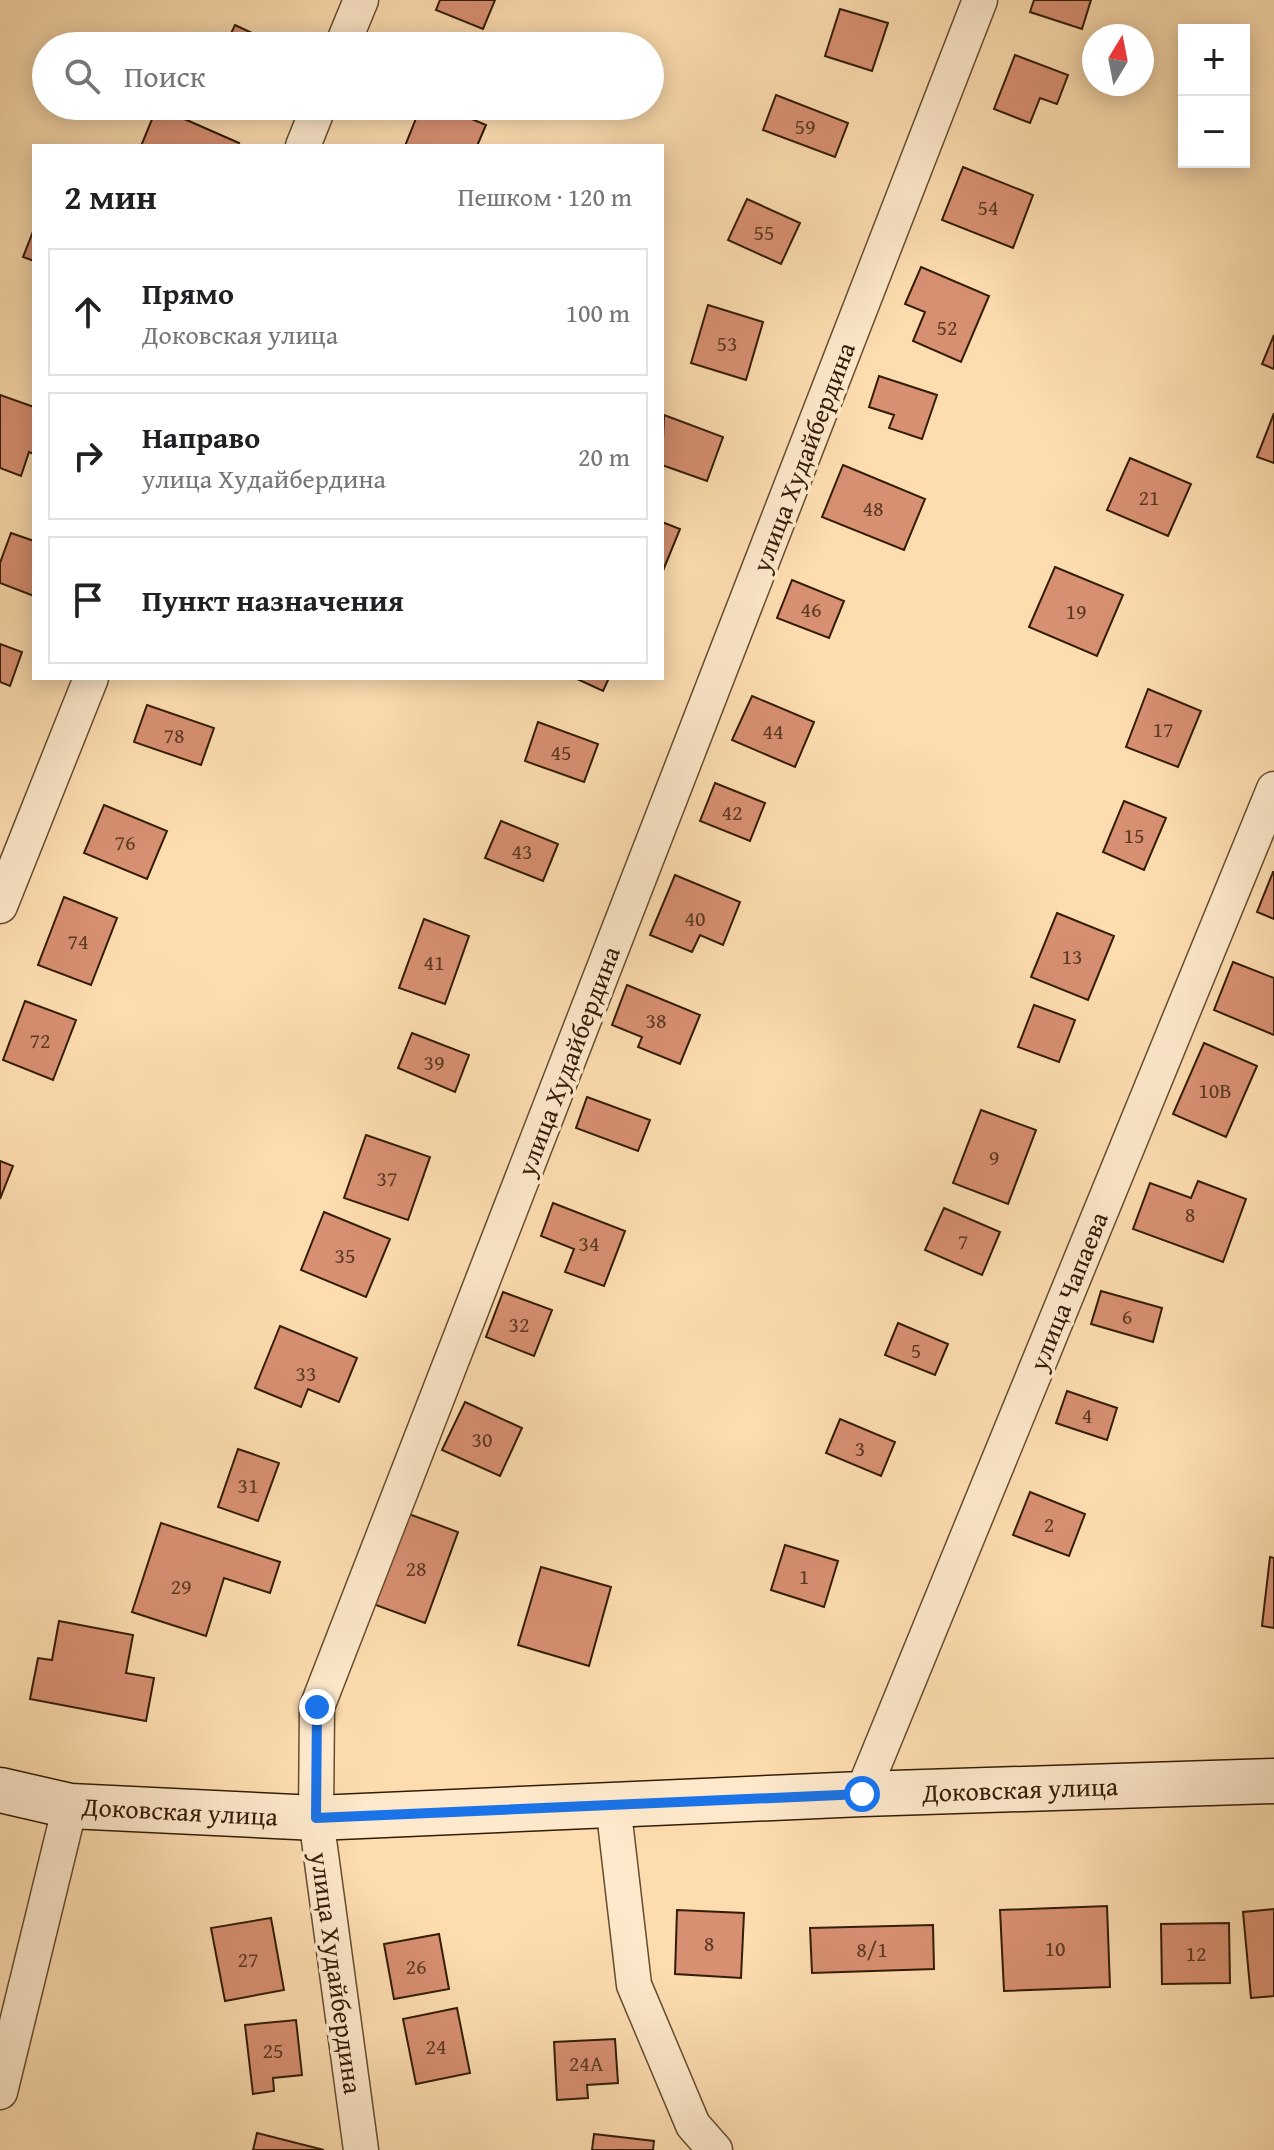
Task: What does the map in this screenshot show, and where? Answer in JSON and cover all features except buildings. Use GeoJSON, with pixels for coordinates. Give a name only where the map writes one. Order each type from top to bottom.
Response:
{"type":"FeatureCollection","features":[{"type":"Feature","properties":{"kind":"main road","name":"Доковская улица"},"geometry":{"type":"LineString","coordinates":[[0,1790],[70,1806],[316,1818],[862,1794],[1274,1781]]}},
{"type":"Feature","properties":{"kind":"street"},"geometry":{"type":"LineString","coordinates":[[348,32],[361,0]]}},
{"type":"Feature","properties":{"kind":"street","name":"улица Худайбердина"},"geometry":{"type":"LineString","coordinates":[[361,2150],[316,1818],[317,1707],[980,0]]}},
{"type":"Feature","properties":{"kind":"street"},"geometry":{"type":"LineString","coordinates":[[304,144],[313,120]]}},
{"type":"Feature","properties":{"kind":"street"},"geometry":{"type":"LineString","coordinates":[[0,906],[90,680]]}},
{"type":"Feature","properties":{"kind":"street","name":"улица Чапаева"},"geometry":{"type":"LineString","coordinates":[[862,1794],[1274,789]]}},
{"type":"Feature","properties":{"kind":"street"},"geometry":{"type":"LineString","coordinates":[[613,1804],[634,1985],[693,2125],[715,2150]]}},
{"type":"Feature","properties":{"kind":"street"},"geometry":{"type":"LineString","coordinates":[[0,2092],[70,1806]]}},
{"type":"Feature","properties":{"kind":"route"},"geometry":{"type":"LineString","coordinates":[[317,1707],[316,1818],[862,1794]]}}]}
